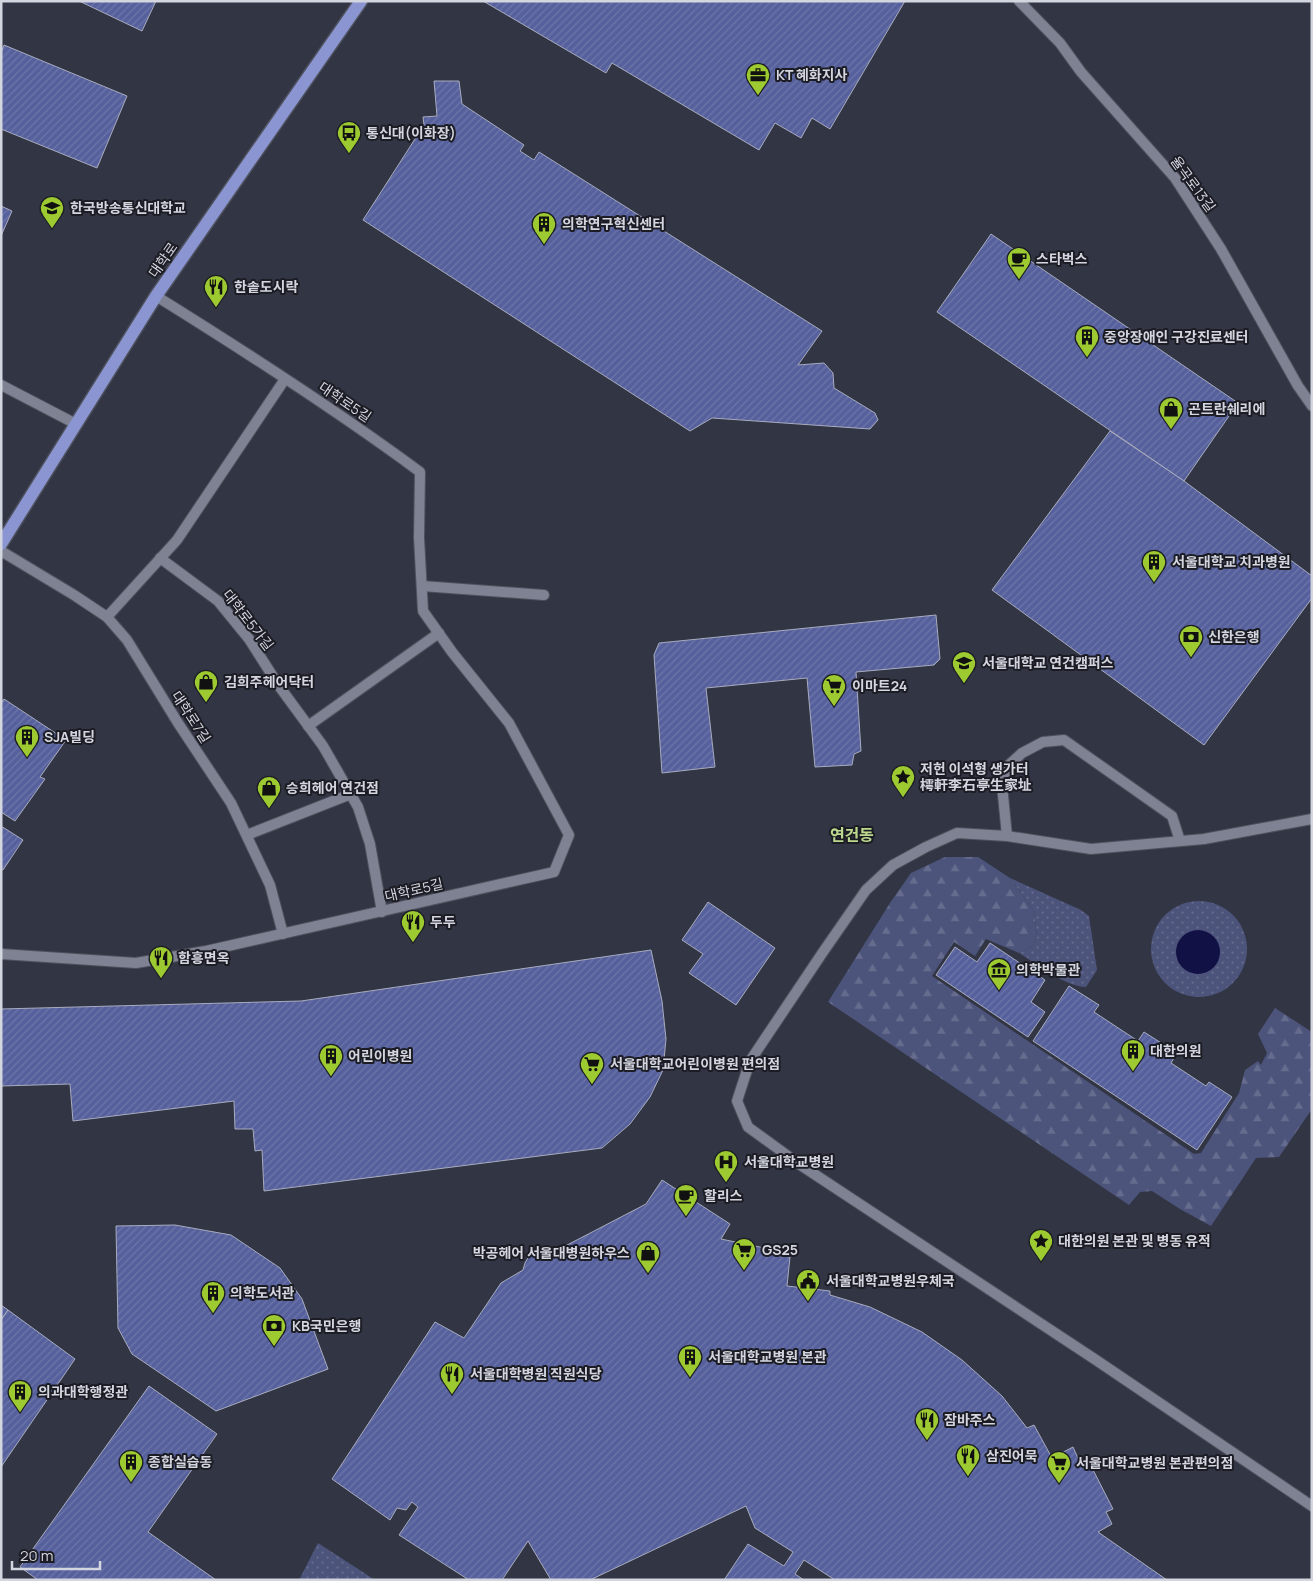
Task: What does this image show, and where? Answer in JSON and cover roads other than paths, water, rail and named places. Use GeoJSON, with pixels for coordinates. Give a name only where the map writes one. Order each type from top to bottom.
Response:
{"type":"FeatureCollection","features":[{"type":"Feature","properties":{"kind":"main road","name":"대학로"},"geometry":{"type":"LineString","coordinates":[[1,544],[156,296],[361,1]]}},
{"type":"Feature","properties":{"kind":"lane","name":"율곡로13길"},"geometry":{"type":"LineString","coordinates":[[1019,1],[1060,43],[1081,72],[1175,178],[1221,249],[1298,386],[1312,406]]}},
{"type":"Feature","properties":{"kind":"lane","name":"대학로5길"},"geometry":{"type":"LineString","coordinates":[[1,954],[136,964],[206,951],[554,872],[568,835],[509,723],[423,610],[419,538],[420,472],[231,342],[156,296]]}},
{"type":"Feature","properties":{"kind":"lane"},"geometry":{"type":"LineString","coordinates":[[107,617],[177,540],[285,379]]}},
{"type":"Feature","properties":{"kind":"lane"},"geometry":{"type":"LineString","coordinates":[[1,385],[76,424]]}},
{"type":"Feature","properties":{"kind":"lane","name":"대학로7길"},"geometry":{"type":"LineString","coordinates":[[1,551],[107,617],[128,640],[178,723],[231,803],[270,885],[283,934]]}},
{"type":"Feature","properties":{"kind":"lane","name":"대학로5가길"},"geometry":{"type":"LineString","coordinates":[[160,558],[218,601],[249,639],[278,686],[323,746],[358,806],[370,844],[382,912]]}},
{"type":"Feature","properties":{"kind":"lane"},"geometry":{"type":"LineString","coordinates":[[422,586],[544,595]]}},
{"type":"Feature","properties":{"kind":"lane"},"geometry":{"type":"LineString","coordinates":[[308,726],[438,632]]}},
{"type":"Feature","properties":{"kind":"lane"},"geometry":{"type":"LineString","coordinates":[[1007,836],[1002,784],[1010,764],[1022,753],[1043,742],[1064,740],[1172,816],[1180,841]]}},
{"type":"Feature","properties":{"kind":"lane"},"geometry":{"type":"LineString","coordinates":[[246,835],[351,794]]}},
{"type":"Feature","properties":{"kind":"lane"},"geometry":{"type":"LineString","coordinates":[[1312,819],[1204,839],[1091,849],[1007,836],[958,833],[926,847],[892,865],[866,890],[750,1061],[737,1100],[748,1127],[800,1164],[1312,1506]]}},
{"type":"Feature","properties":{"kind":"place","name":"KT 혜화지사"},"geometry":{"type":"Point","coordinates":[758,96]}},
{"type":"Feature","properties":{"kind":"place","name":"통신대(이화장)"},"geometry":{"type":"Point","coordinates":[349,154]}},
{"type":"Feature","properties":{"kind":"place","name":"한국방송통신대학교"},"geometry":{"type":"Point","coordinates":[52,229]}},
{"type":"Feature","properties":{"kind":"place","name":"의학연구혁신센터"},"geometry":{"type":"Point","coordinates":[544,245]}},
{"type":"Feature","properties":{"kind":"place","name":"스타벅스"},"geometry":{"type":"Point","coordinates":[1019,280]}},
{"type":"Feature","properties":{"kind":"place","name":"한솥도시락"},"geometry":{"type":"Point","coordinates":[216,308]}},
{"type":"Feature","properties":{"kind":"place","name":"중앙장애인 구강진료센터"},"geometry":{"type":"Point","coordinates":[1087,358]}},
{"type":"Feature","properties":{"kind":"place","name":"곤트란쉐리에"},"geometry":{"type":"Point","coordinates":[1171,430]}},
{"type":"Feature","properties":{"kind":"place","name":"서울대학교 치과병원"},"geometry":{"type":"Point","coordinates":[1154,583]}},
{"type":"Feature","properties":{"kind":"place","name":"신한은행"},"geometry":{"type":"Point","coordinates":[1191,658]}},
{"type":"Feature","properties":{"kind":"place","name":"서울대학교 연건캠퍼스"},"geometry":{"type":"Point","coordinates":[964,684]}},
{"type":"Feature","properties":{"kind":"place","name":"김희주헤어닥터"},"geometry":{"type":"Point","coordinates":[206,703]}},
{"type":"Feature","properties":{"kind":"place","name":"이마트24"},"geometry":{"type":"Point","coordinates":[834,707]}},
{"type":"Feature","properties":{"kind":"place","name":"SJA빌딩"},"geometry":{"type":"Point","coordinates":[27,758]}},
{"type":"Feature","properties":{"kind":"place","name":"저헌 이석형 생가터 樗軒李石亭生家址"},"geometry":{"type":"Point","coordinates":[903,798]}},
{"type":"Feature","properties":{"kind":"place","name":"승희헤어 연건점"},"geometry":{"type":"Point","coordinates":[269,809]}},
{"type":"Feature","properties":{"kind":"place","name":"두두"},"geometry":{"type":"Point","coordinates":[413,943]}},
{"type":"Feature","properties":{"kind":"place","name":"함흥면옥"},"geometry":{"type":"Point","coordinates":[161,979]}},
{"type":"Feature","properties":{"kind":"place","name":"의학박물관"},"geometry":{"type":"Point","coordinates":[999,991]}},
{"type":"Feature","properties":{"kind":"place","name":"대한의원"},"geometry":{"type":"Point","coordinates":[1133,1072]}},
{"type":"Feature","properties":{"kind":"place","name":"어린이병원"},"geometry":{"type":"Point","coordinates":[331,1077]}},
{"type":"Feature","properties":{"kind":"place","name":"서울대학교어린이병원 편의점"},"geometry":{"type":"Point","coordinates":[592,1085]}},
{"type":"Feature","properties":{"kind":"place","name":"서울대학교병원"},"geometry":{"type":"Point","coordinates":[726,1183]}},
{"type":"Feature","properties":{"kind":"place","name":"할리스"},"geometry":{"type":"Point","coordinates":[686,1217]}},
{"type":"Feature","properties":{"kind":"place","name":"대한의원 본관 및 병동 유적"},"geometry":{"type":"Point","coordinates":[1041,1262]}},
{"type":"Feature","properties":{"kind":"place","name":"GS25"},"geometry":{"type":"Point","coordinates":[744,1271]}},
{"type":"Feature","properties":{"kind":"place","name":"박공헤어 서울대병원하우스"},"geometry":{"type":"Point","coordinates":[648,1274]}},
{"type":"Feature","properties":{"kind":"place","name":"서울대학교병원우체국"},"geometry":{"type":"Point","coordinates":[808,1302]}},
{"type":"Feature","properties":{"kind":"place","name":"의학도서관"},"geometry":{"type":"Point","coordinates":[213,1314]}},
{"type":"Feature","properties":{"kind":"place","name":"KB국민은행"},"geometry":{"type":"Point","coordinates":[274,1347]}},
{"type":"Feature","properties":{"kind":"place","name":"서울대학교병원 본관"},"geometry":{"type":"Point","coordinates":[690,1378]}},
{"type":"Feature","properties":{"kind":"place","name":"서울대학병원 직원식당"},"geometry":{"type":"Point","coordinates":[452,1395]}},
{"type":"Feature","properties":{"kind":"place","name":"의과대학행정관"},"geometry":{"type":"Point","coordinates":[20,1413]}},
{"type":"Feature","properties":{"kind":"place","name":"잠바주스"},"geometry":{"type":"Point","coordinates":[927,1441]}},
{"type":"Feature","properties":{"kind":"place","name":"삼진어묵"},"geometry":{"type":"Point","coordinates":[968,1477]}},
{"type":"Feature","properties":{"kind":"place","name":"종합실습동"},"geometry":{"type":"Point","coordinates":[131,1483]}},
{"type":"Feature","properties":{"kind":"place","name":"서울대학교병원 본관편의점"},"geometry":{"type":"Point","coordinates":[1059,1484]}},
{"type":"Feature","properties":{"kind":"district","name":"연건동"},"geometry":{"type":"Point","coordinates":[852,835]}}]}
